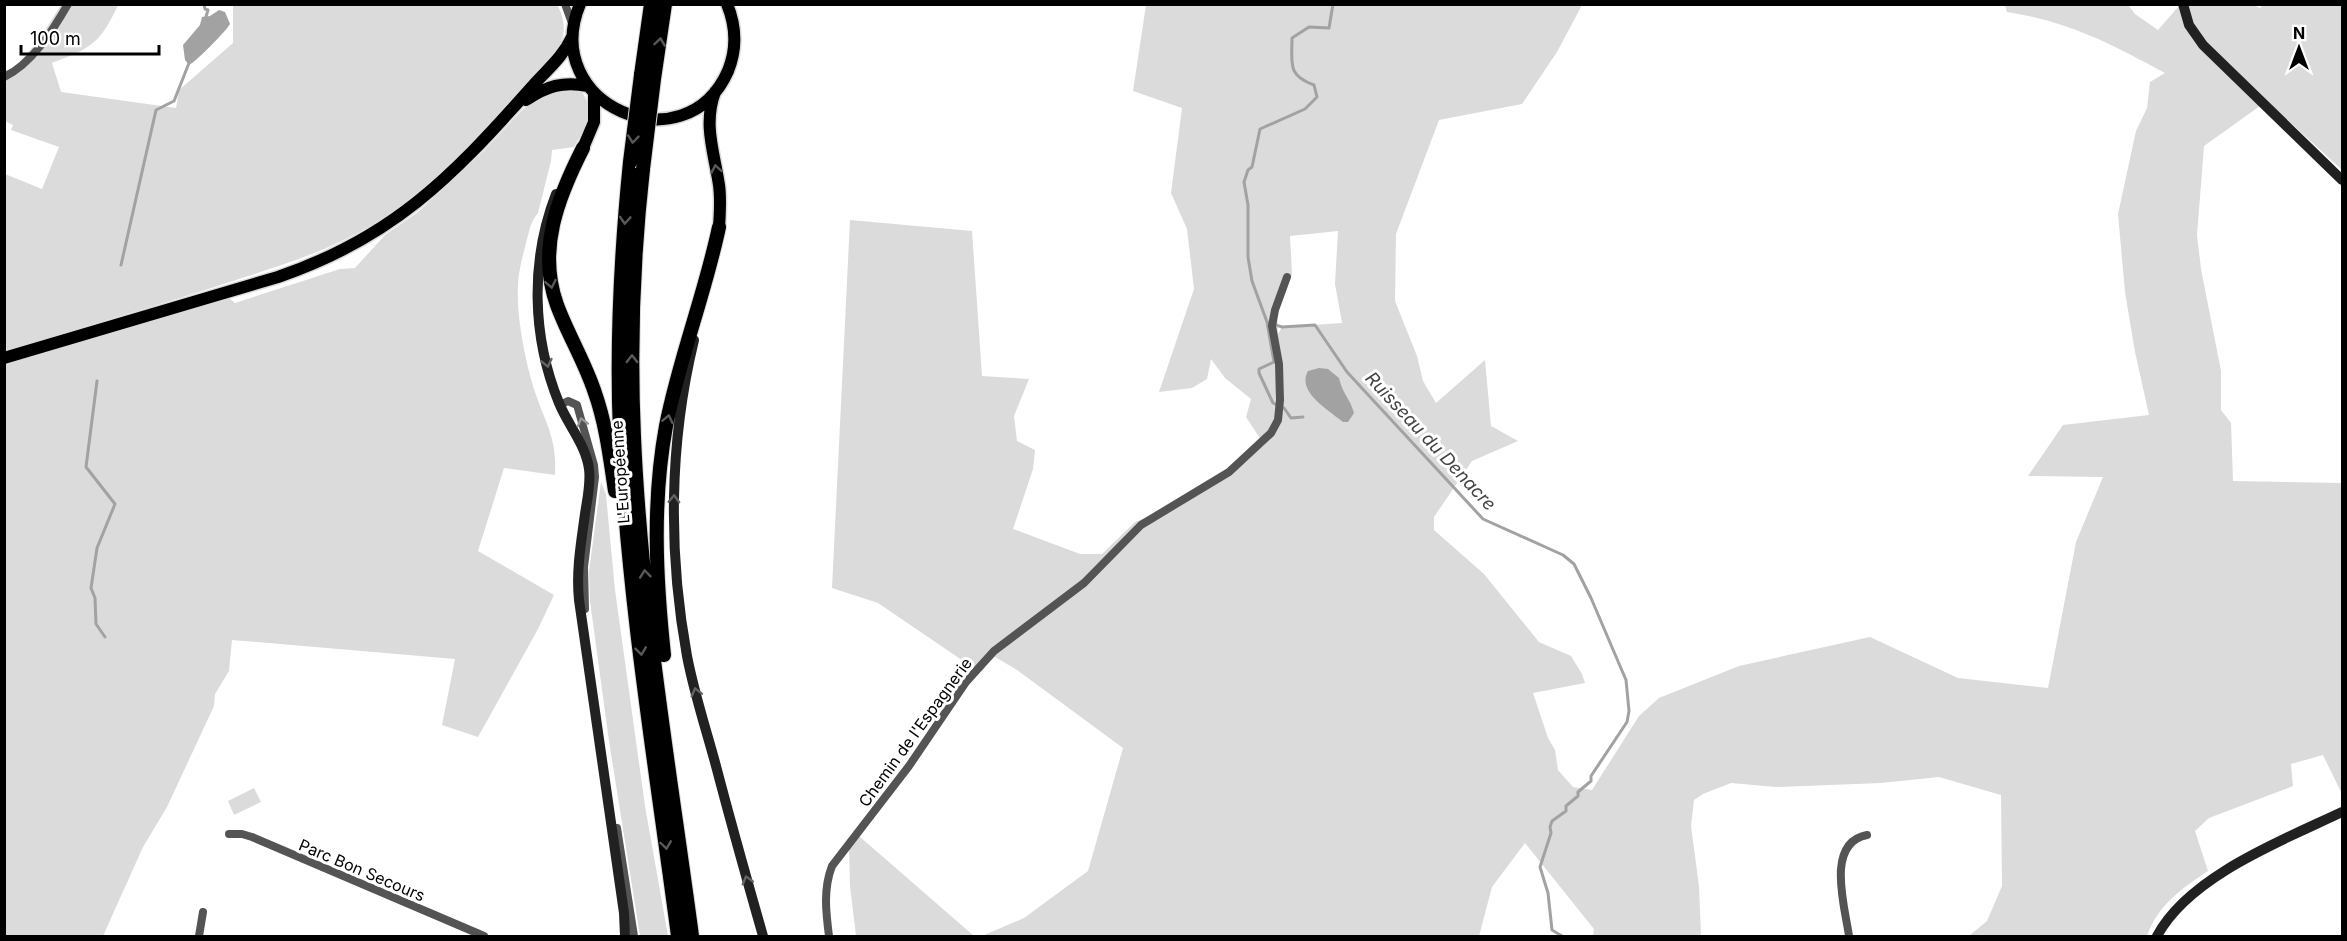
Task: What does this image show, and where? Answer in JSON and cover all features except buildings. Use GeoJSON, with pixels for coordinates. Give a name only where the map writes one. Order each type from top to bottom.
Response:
{"type":"FeatureCollection","features":[{"type":"Feature","properties":{"kind":"highway","name":"L'Européenne"},"geometry":{"type":"LineString","coordinates":[[651,4],[633,313],[634,438],[646,580],[692,936]]}},
{"type":"Feature","properties":{"kind":"highway","name":"L'Européenne"},"geometry":{"type":"LineString","coordinates":[[665,4],[630,162],[622,251],[619,350],[620,431],[627,531],[678,936]]}},
{"type":"Feature","properties":{"kind":"highway"},"geometry":{"type":"LineString","coordinates":[[583,148],[567,180],[557,209],[549,245],[549,271],[557,305],[596,394],[608,445],[618,514],[627,531]]}},
{"type":"Feature","properties":{"kind":"highway"},"geometry":{"type":"LineString","coordinates":[[677,820],[658,575],[658,495],[663,442],[670,406],[719,227]]}},
{"type":"Feature","properties":{"kind":"main road"},"geometry":{"type":"LineString","coordinates":[[4,358],[260,283],[332,256],[378,231],[422,199],[456,168],[563,55],[573,32],[580,4]]}},
{"type":"Feature","properties":{"kind":"main road"},"geometry":{"type":"LineString","coordinates":[[727,4],[734,26],[734,50],[726,74],[716,90],[710,108],[708,126],[719,191],[719,227],[713,272],[692,350],[681,415],[675,474],[675,552],[679,604],[691,672],[763,936]]}},
{"type":"Feature","properties":{"kind":"main road"},"geometry":{"type":"LineString","coordinates":[[2183,4],[2189,25],[2203,45],[2343,180]]}},
{"type":"Feature","properties":{"kind":"main road"},"geometry":{"type":"LineString","coordinates":[[573,32],[576,61],[591,90],[610,107],[624,114],[656,119],[671,117],[691,110],[716,90]]}},
{"type":"Feature","properties":{"kind":"main road"},"geometry":{"type":"LineString","coordinates":[[509,114],[534,94],[550,86],[567,83],[591,90]]}},
{"type":"Feature","properties":{"kind":"main road"},"geometry":{"type":"LineString","coordinates":[[591,90],[594,122],[583,148],[573,160],[555,196],[545,227],[538,266],[537,298],[540,333],[547,367],[560,405],[584,452],[589,478],[579,557],[578,586],[624,913],[625,936]]}},
{"type":"Feature","properties":{"kind":"main road"},"geometry":{"type":"LineString","coordinates":[[2157,936],[2180,905],[2218,876],[2255,854],[2343,812]]}},
{"type":"Feature","properties":{"kind":"street"},"geometry":{"type":"LineString","coordinates":[[4,77],[28,59],[68,4]]}},
{"type":"Feature","properties":{"kind":"street"},"geometry":{"type":"LineString","coordinates":[[565,4],[573,32]]}},
{"type":"Feature","properties":{"kind":"street","name":"Chemin de l'Espagnerie"},"geometry":{"type":"LineString","coordinates":[[829,936],[825,903],[827,882],[832,866],[909,766],[971,675],[1005,641],[1084,583],[1142,525],[1235,466],[1270,433],[1278,420],[1280,400],[1279,364],[1272,334],[1272,321],[1287,277]]}},
{"type":"Feature","properties":{"kind":"street"},"geometry":{"type":"LineString","coordinates":[[560,405],[567,401],[577,405],[595,471],[584,588],[595,703]]}},
{"type":"Feature","properties":{"kind":"street"},"geometry":{"type":"LineString","coordinates":[[604,767],[634,936]]}},
{"type":"Feature","properties":{"kind":"street","name":"Parc Bon Secours"},"geometry":{"type":"LineString","coordinates":[[229,834],[252,837],[484,936]]}},
{"type":"Feature","properties":{"kind":"street"},"geometry":{"type":"LineString","coordinates":[[1849,936],[1841,864],[1845,849],[1850,842],[1867,835]]}},
{"type":"Feature","properties":{"kind":"street"},"geometry":{"type":"LineString","coordinates":[[199,936],[203,912]]}},
{"type":"Feature","properties":{"kind":"shaded area"},"geometry":{"type":"Polygon","coordinates":[[[557,4],[563,18],[564,31],[561,42],[549,62],[452,163],[394,211],[341,241],[291,262],[5,352],[5,174],[42,189],[59,147],[11,130],[13,125],[5,121],[4,73],[29,52],[61,5],[118,5],[106,28],[93,43],[52,63],[61,92],[176,108],[179,90],[233,43],[233,5],[557,4]]]}},
{"type":"Feature","properties":{"kind":"shaded area"},"geometry":{"type":"Polygon","coordinates":[[[2201,4],[2253,5],[2260,8],[2264,4],[2342,5],[2342,170],[2267,101],[2204,146],[2197,235],[2201,269],[2221,371],[2221,410],[2231,423],[2233,481],[2342,483],[2342,794],[2323,755],[2291,764],[2293,786],[2209,818],[2195,831],[2208,871],[2180,891],[2164,907],[2157,915],[2147,936],[1969,936],[1987,921],[2002,886],[2001,795],[1939,777],[1881,783],[1776,787],[1731,783],[1694,800],[1691,826],[1699,886],[1701,936],[1593,936],[1594,929],[1525,843],[1492,887],[1479,936],[982,936],[1024,918],[1088,871],[1123,748],[1017,670],[990,654],[975,669],[878,603],[832,588],[850,220],[972,231],[982,376],[1029,379],[1014,416],[1017,441],[1035,450],[1033,469],[1013,529],[1080,554],[1102,554],[1135,522],[1176,506],[1209,484],[1261,440],[1246,417],[1251,399],[1225,378],[1211,359],[1207,379],[1192,388],[1159,392],[1194,289],[1187,229],[1171,193],[1182,108],[1133,91],[1146,5],[1582,5],[1557,52],[1522,104],[1439,120],[1396,234],[1395,301],[1417,356],[1423,381],[1436,403],[1485,360],[1491,426],[1518,441],[1472,461],[1434,517],[1434,530],[1484,574],[1539,642],[1571,656],[1582,674],[1585,683],[1533,693],[1548,738],[1555,750],[1558,770],[1573,787],[1592,790],[1639,716],[1659,698],[1739,666],[1870,637],[1958,678],[2048,688],[2076,542],[2103,477],[2028,476],[2063,425],[2149,415],[2125,292],[2118,214],[2136,131],[2147,108],[2150,82],[2165,73],[2089,35],[2030,16],[2007,12],[2005,5],[2128,5],[2135,14],[2158,30],[2178,7],[2201,4]],[[1338,231],[1290,236],[1292,274],[1277,309],[1278,334],[1282,327],[1342,323],[1335,284],[1338,231]]]}},
{"type":"Feature","properties":{"kind":"shaded area"},"geometry":{"type":"Polygon","coordinates":[[[219,10],[225,12],[230,24],[211,46],[189,65],[185,60],[183,45],[200,25],[202,17],[210,16],[219,10]]]}},
{"type":"Feature","properties":{"kind":"shaded area"},"geometry":{"type":"Polygon","coordinates":[[[561,88],[581,90],[588,106],[588,119],[574,147],[552,150],[538,213],[531,226],[522,260],[518,298],[522,340],[535,392],[552,441],[555,475],[504,468],[478,551],[554,595],[538,629],[478,737],[442,725],[455,659],[232,640],[229,671],[215,694],[214,706],[167,807],[143,847],[103,936],[5,936],[5,365],[192,307],[229,298],[235,303],[340,269],[355,268],[385,235],[418,212],[483,152],[522,110],[541,96],[561,88]]]}},
{"type":"Feature","properties":{"kind":"shaded area"},"geometry":{"type":"Polygon","coordinates":[[[1319,368],[1328,369],[1339,378],[1354,413],[1348,422],[1343,422],[1316,400],[1306,386],[1305,379],[1308,371],[1319,368]]]}},
{"type":"Feature","properties":{"kind":"shaded area"},"geometry":{"type":"Polygon","coordinates":[[[601,482],[606,495],[615,590],[645,806],[668,936],[640,936],[609,741],[590,601],[589,571],[601,482]]]}},
{"type":"Feature","properties":{"kind":"shaded area"},"geometry":{"type":"Polygon","coordinates":[[[254,788],[261,802],[234,815],[228,801],[254,788]]]}},
{"type":"Feature","properties":{"kind":"shaded area"},"geometry":{"type":"Polygon","coordinates":[[[859,836],[974,936],[856,936],[850,886],[849,847],[859,836]]]}},
{"type":"Feature","properties":{"kind":"waterway"},"geometry":{"type":"LineString","coordinates":[[204,4],[205,9],[208,10],[205,20]]}},
{"type":"Feature","properties":{"kind":"waterway","name":"Ruisseau du Denacre"},"geometry":{"type":"LineString","coordinates":[[1333,4],[1329,28],[1309,27],[1292,38],[1292,62],[1295,73],[1314,85],[1317,97],[1305,109],[1260,129],[1252,167],[1248,170],[1244,182],[1248,205],[1248,257],[1252,281],[1267,322],[1282,327],[1315,325],[1347,372],[1483,519],[1563,555],[1574,564],[1591,598],[1626,680],[1629,711],[1627,722],[1591,776],[1591,781],[1566,806],[1566,811],[1552,821],[1550,827],[1551,833],[1540,867],[1548,893],[1552,930],[1562,936]]}},
{"type":"Feature","properties":{"kind":"waterway"},"geometry":{"type":"LineString","coordinates":[[121,265],[156,110],[174,101],[189,63]]}},
{"type":"Feature","properties":{"kind":"waterway"},"geometry":{"type":"LineString","coordinates":[[1267,322],[1274,362],[1259,369],[1259,373],[1273,403],[1284,408],[1291,418],[1303,417]]}},
{"type":"Feature","properties":{"kind":"waterway"},"geometry":{"type":"LineString","coordinates":[[97,381],[86,467],[115,504],[97,548],[91,588],[95,598],[96,624],[105,637]]}}]}
